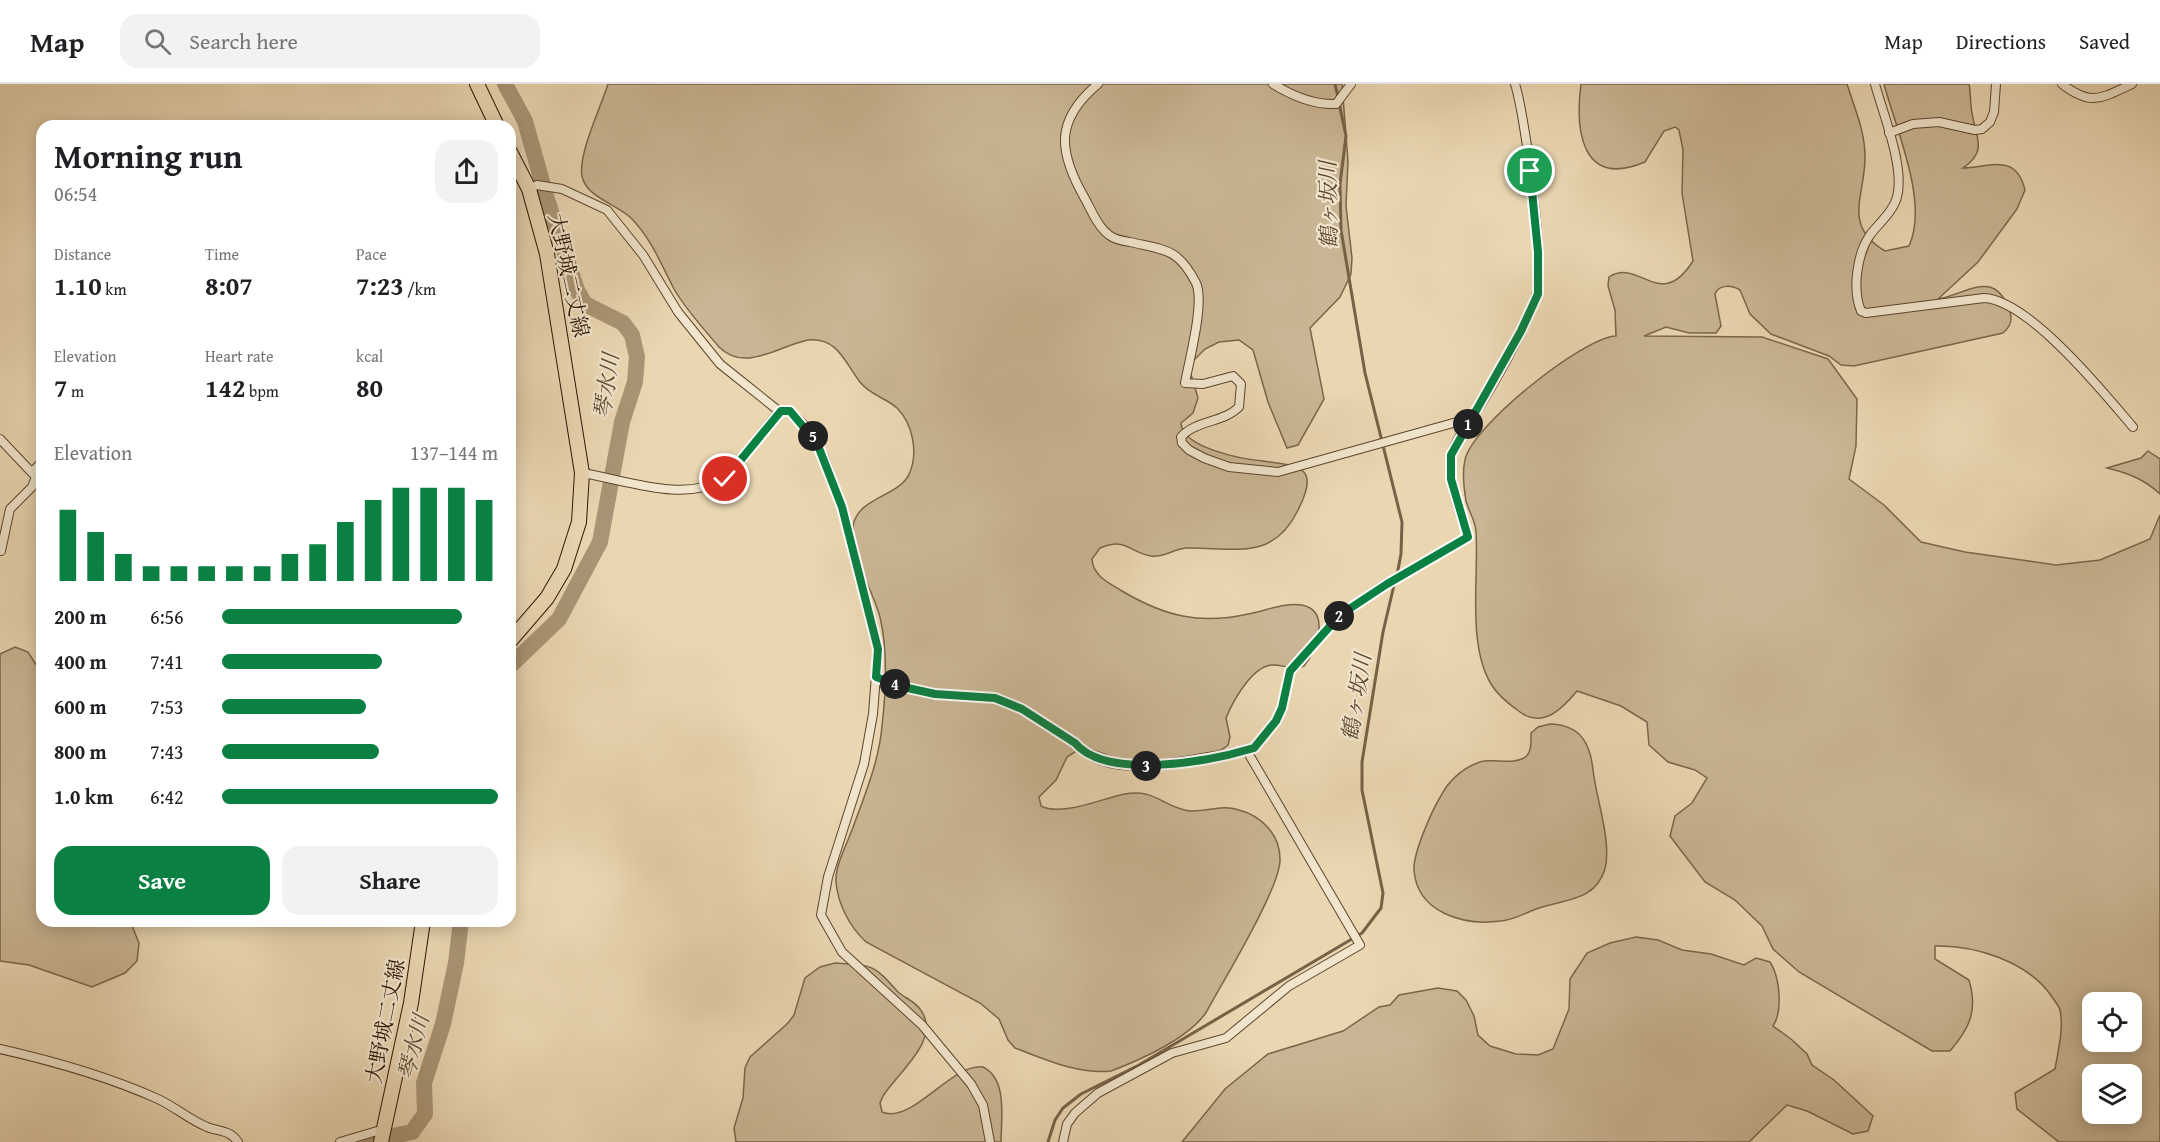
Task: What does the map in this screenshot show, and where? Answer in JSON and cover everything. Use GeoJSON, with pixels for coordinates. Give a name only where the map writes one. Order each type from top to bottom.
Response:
{"type":"FeatureCollection","features":[{"type":"Feature","properties":{"kind":"main road"},"geometry":{"type":"LineString","coordinates":[[477,84],[494,120]]}},
{"type":"Feature","properties":{"kind":"main road","name":"大野城二丈線"},"geometry":{"type":"LineString","coordinates":[[516,161],[533,187],[547,254],[582,473],[579,522],[564,568],[547,598],[516,634]]}},
{"type":"Feature","properties":{"kind":"main road","name":"大野城二丈線"},"geometry":{"type":"LineString","coordinates":[[382,1136],[411,1002],[422,927]]}},
{"type":"Feature","properties":{"kind":"street"},"geometry":{"type":"LineString","coordinates":[[1098,84],[1069,118],[1063,134],[1063,148],[1070,173],[1109,236],[1172,251],[1181,259],[1197,285],[1199,293],[1197,315],[1185,383],[1191,386],[1233,376],[1241,384],[1239,407],[1224,417],[1189,428],[1181,437],[1182,443],[1204,458],[1229,467],[1278,472],[1471,418]]}},
{"type":"Feature","properties":{"kind":"street"},"geometry":{"type":"LineString","coordinates":[[1273,84],[1292,95],[1327,104],[1336,104],[1351,84]]}},
{"type":"Feature","properties":{"kind":"street"},"geometry":{"type":"LineString","coordinates":[[876,677],[903,687],[935,694],[995,698],[1022,709],[1075,743],[1080,749],[1109,762],[1133,766],[1158,765],[1254,748],[1276,721],[1282,708],[1290,671],[1340,615],[1387,584],[1468,537],[1451,479],[1451,455],[1521,331],[1538,294],[1538,252],[1530,171],[1522,109],[1515,84]]}},
{"type":"Feature","properties":{"kind":"street"},"geometry":{"type":"LineString","coordinates":[[1875,84],[1896,160],[1898,194],[1893,207],[1871,234],[1862,252],[1857,291],[1861,311],[1866,313],[1984,298],[2001,302],[2070,354],[2133,427]]}},
{"type":"Feature","properties":{"kind":"street"},"geometry":{"type":"LineString","coordinates":[[1889,133],[1913,124],[1940,122],[1975,130],[1982,129],[1990,122],[1994,112],[1996,84]]}},
{"type":"Feature","properties":{"kind":"street"},"geometry":{"type":"LineString","coordinates":[[2062,84],[2076,94],[2089,99],[2098,99],[2132,84]]}},
{"type":"Feature","properties":{"kind":"street"},"geometry":{"type":"LineString","coordinates":[[533,187],[562,189],[607,210],[643,255],[678,312],[720,364],[780,412],[790,411],[812,434],[824,458],[842,507],[878,649],[864,764],[825,887],[821,915],[842,952],[922,1025],[970,1084],[983,1105],[990,1142]]}},
{"type":"Feature","properties":{"kind":"street"},"geometry":{"type":"LineString","coordinates":[[582,473],[674,490],[714,486],[725,479],[780,412]]}},
{"type":"Feature","properties":{"kind":"street"},"geometry":{"type":"LineString","coordinates":[[0,439],[36,477],[32,488],[10,509],[1,551]]}},
{"type":"Feature","properties":{"kind":"street"},"geometry":{"type":"LineString","coordinates":[[32,472],[36,468]]}},
{"type":"Feature","properties":{"kind":"street"},"geometry":{"type":"LineString","coordinates":[[1063,1142],[1067,1124],[1075,1113],[1098,1093],[1172,1053],[1226,1038],[1289,986],[1360,945],[1247,750]]}},
{"type":"Feature","properties":{"kind":"street"},"geometry":{"type":"LineString","coordinates":[[0,1049],[134,1089],[161,1100],[206,1126],[232,1134],[238,1142]]}},
{"type":"Feature","properties":{"kind":"street"},"geometry":{"type":"LineString","coordinates":[[340,1142],[382,1136]]}},
{"type":"Feature","properties":{"kind":"shaded area"},"geometry":{"type":"Polygon","coordinates":[[[608,84],[1342,84],[1348,161],[1346,206],[1352,258],[1351,274],[1340,297],[1310,328],[1324,399],[1298,445],[1287,448],[1268,402],[1253,350],[1239,340],[1219,342],[1205,349],[1191,363],[1190,371],[1198,398],[1193,413],[1181,423],[1184,432],[1191,439],[1214,451],[1297,467],[1307,477],[1307,486],[1297,512],[1287,528],[1276,539],[1263,545],[1235,549],[1186,548],[1164,555],[1151,556],[1116,544],[1100,548],[1092,559],[1095,570],[1112,585],[1153,607],[1183,616],[1214,619],[1255,613],[1282,606],[1302,605],[1311,609],[1316,615],[1319,623],[1317,642],[1304,666],[1295,668],[1271,665],[1264,667],[1250,679],[1233,703],[1226,718],[1230,737],[1228,745],[1220,750],[1180,760],[1137,762],[1121,760],[1081,748],[1067,757],[1056,780],[1039,797],[1041,806],[1050,809],[1083,806],[1135,793],[1152,796],[1190,811],[1232,808],[1247,813],[1262,822],[1277,842],[1280,859],[1278,872],[1250,934],[1207,1011],[1189,1030],[1164,1047],[1111,1071],[1099,1072],[1062,1065],[1015,1048],[1008,1040],[999,1019],[980,1003],[866,942],[850,922],[839,899],[836,882],[837,869],[878,753],[886,672],[883,630],[877,607],[858,560],[853,526],[863,508],[898,487],[910,472],[914,447],[910,430],[897,408],[864,386],[840,353],[827,343],[808,340],[751,358],[740,358],[719,347],[679,297],[656,252],[639,227],[626,214],[596,195],[585,184],[582,176],[583,156],[608,84]]]}},
{"type":"Feature","properties":{"kind":"shaded area"},"geometry":{"type":"Polygon","coordinates":[[[1581,84],[1847,84],[1859,119],[1865,147],[1859,208],[1860,220],[1863,231],[1885,251],[1909,246],[1914,228],[1915,209],[1909,166],[1884,84],[1969,84],[1978,150],[1971,162],[1963,168],[1993,165],[2009,167],[2021,178],[2025,190],[2017,209],[1978,262],[1938,299],[1979,287],[1996,290],[2004,298],[2011,315],[2010,324],[2003,333],[1854,366],[1841,365],[1829,356],[1771,334],[1750,314],[1740,290],[1726,286],[1719,288],[1715,294],[1721,326],[1716,333],[1689,333],[1666,327],[1644,336],[1762,337],[1828,359],[1857,399],[1856,446],[1849,479],[1884,505],[1921,542],[1965,552],[2056,565],[2100,560],[2150,539],[2160,515],[2160,1142],[2059,1142],[2017,1109],[2015,1093],[2055,1069],[2061,1032],[2058,1006],[2040,982],[2027,972],[1998,957],[1982,952],[1966,948],[1935,946],[1935,959],[1969,980],[1973,1001],[1967,1026],[1957,1043],[1950,1051],[1932,1051],[1799,972],[1773,949],[1762,926],[1735,900],[1705,882],[1670,836],[1675,816],[1692,803],[1707,778],[1695,770],[1668,762],[1649,745],[1647,722],[1621,706],[1577,691],[1552,714],[1537,718],[1528,717],[1504,700],[1491,684],[1479,650],[1476,630],[1476,531],[1466,501],[1464,486],[1465,460],[1472,445],[1486,427],[1507,407],[1555,367],[1600,340],[1616,336],[1615,310],[1608,286],[1609,277],[1620,273],[1630,273],[1660,284],[1670,283],[1681,276],[1693,261],[1682,193],[1683,150],[1679,130],[1675,127],[1664,131],[1645,162],[1624,168],[1607,168],[1595,161],[1587,150],[1579,119],[1581,84]]]}},
{"type":"Feature","properties":{"kind":"shaded area"},"geometry":{"type":"Polygon","coordinates":[[[2148,451],[2160,459],[2160,494],[2135,477],[2107,468],[2141,458],[2148,451]]]}},
{"type":"Feature","properties":{"kind":"shaded area"},"geometry":{"type":"Polygon","coordinates":[[[15,647],[28,652],[36,665],[36,927],[132,927],[139,943],[137,961],[125,973],[92,987],[29,965],[0,961],[0,654],[15,647]]]}},
{"type":"Feature","properties":{"kind":"shaded area"},"geometry":{"type":"Polygon","coordinates":[[[1550,724],[1569,728],[1582,737],[1592,760],[1607,858],[1600,879],[1587,893],[1516,918],[1487,922],[1472,921],[1445,914],[1424,897],[1417,885],[1414,870],[1420,843],[1438,801],[1452,781],[1470,766],[1487,761],[1518,760],[1527,756],[1530,750],[1531,733],[1538,727],[1550,724]]]}},
{"type":"Feature","properties":{"kind":"shaded area"},"geometry":{"type":"Polygon","coordinates":[[[1636,937],[1658,940],[1682,950],[1711,954],[1744,965],[1756,958],[1770,962],[1776,976],[1779,994],[1778,1012],[1773,1026],[1807,1054],[1812,1065],[1834,1080],[1873,1116],[1868,1131],[1853,1134],[1807,1111],[1787,1105],[1749,1142],[1182,1142],[1225,1089],[1268,1054],[1343,1031],[1379,1007],[1390,1005],[1399,995],[1438,988],[1457,991],[1466,1000],[1474,1016],[1478,1035],[1490,1046],[1516,1054],[1538,1055],[1553,1049],[1569,1009],[1570,979],[1587,953],[1610,943],[1636,937]]]}},
{"type":"Feature","properties":{"kind":"shaded area"},"geometry":{"type":"Polygon","coordinates":[[[835,963],[857,964],[877,971],[898,992],[918,1006],[926,1020],[926,1032],[922,1044],[883,1096],[880,1103],[882,1112],[894,1114],[906,1110],[958,1074],[971,1068],[983,1067],[991,1073],[1000,1090],[1001,1142],[736,1142],[734,1128],[743,1098],[745,1068],[750,1057],[794,1015],[805,978],[820,967],[835,963]]]}},
{"type":"Feature","properties":{"kind":"waterway","name":"琴水川"},"geometry":{"type":"LineString","coordinates":[[505,84],[525,121],[546,196],[577,290],[585,304],[623,323],[632,335],[637,357],[635,382],[622,422],[600,542],[559,619],[516,660]]}},
{"type":"Feature","properties":{"kind":"waterway","name":"鶴ヶ坂川"},"geometry":{"type":"LineString","coordinates":[[1335,84],[1338,97]]}},
{"type":"Feature","properties":{"kind":"waterway","name":"鶴ヶ坂川"},"geometry":{"type":"LineString","coordinates":[[1339,103],[1346,136],[1340,184],[1341,230],[1365,373],[1402,522],[1401,554],[1397,575]]}},
{"type":"Feature","properties":{"kind":"waterway","name":"鶴ヶ坂川"},"geometry":{"type":"LineString","coordinates":[[1048,1142],[1055,1120],[1063,1108],[1081,1094],[1139,1065],[1362,933],[1381,908],[1383,893],[1362,790],[1362,762],[1383,632],[1395,581]]}},
{"type":"Feature","properties":{"kind":"waterway","name":"琴水川"},"geometry":{"type":"LineString","coordinates":[[364,1142],[412,1132],[425,1114],[424,1083],[443,1024],[456,963],[460,927]]}},
{"type":"Feature","properties":{"kind":"route"},"geometry":{"type":"LineString","coordinates":[[725,479],[747,449],[781,411],[790,411],[812,434],[824,458],[842,507],[878,649],[876,677],[903,687],[935,694],[978,695],[995,698],[1022,709],[1075,743],[1080,749],[1109,762],[1133,766],[1158,765],[1254,748],[1276,721],[1282,708],[1290,671],[1340,615],[1387,584],[1468,537],[1451,479],[1451,455],[1521,331],[1538,294],[1538,252],[1530,171]]}}]}
